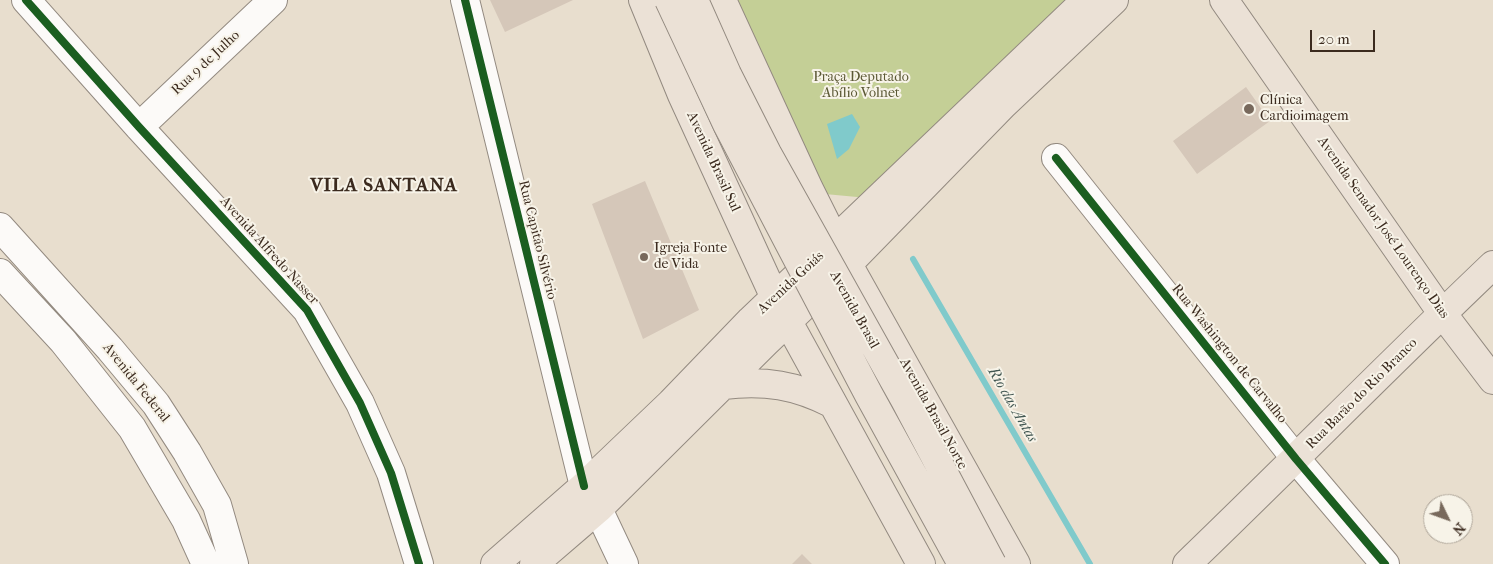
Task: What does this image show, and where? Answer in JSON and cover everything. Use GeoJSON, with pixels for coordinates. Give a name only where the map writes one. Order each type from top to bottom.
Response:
{"type":"FeatureCollection","features":[{"type":"Feature","properties":{"kind":"main road","name":"Avenida Brasil Sul"},"geometry":{"type":"LineString","coordinates":[[643,0],[682,95],[787,322]]}},
{"type":"Feature","properties":{"kind":"main road","name":"Avenida Brasil"},"geometry":{"type":"LineString","coordinates":[[669,0],[746,159],[869,395],[962,564]]}},
{"type":"Feature","properties":{"kind":"main road","name":"Avenida Brasil"},"geometry":{"type":"LineString","coordinates":[[694,0],[767,153],[905,400],[992,564]]}},
{"type":"Feature","properties":{"kind":"main road"},"geometry":{"type":"LineString","coordinates":[[722,0],[808,189],[842,252]]}},
{"type":"Feature","properties":{"kind":"main road","name":"Avenida Goiás"},"geometry":{"type":"LineString","coordinates":[[534,564],[598,509],[787,322],[842,252],[874,201],[1086,0]]}},
{"type":"Feature","properties":{"kind":"main road","name":"Avenida Goiás"},"geometry":{"type":"LineString","coordinates":[[495,564],[584,486],[671,403],[751,320],[775,298],[842,252],[1004,104],[1114,0]]}},
{"type":"Feature","properties":{"kind":"main road","name":"Avenida Senador José Lourenço Dias"},"geometry":{"type":"LineString","coordinates":[[1224,0],[1442,313],[1493,380]]}},
{"type":"Feature","properties":{"kind":"main road"},"geometry":{"type":"LineString","coordinates":[[808,189],[826,203],[836,207],[850,208],[874,201]]}},
{"type":"Feature","properties":{"kind":"main road","name":"Avenida Brasil Norte"},"geometry":{"type":"LineString","coordinates":[[842,252],[1016,564]]}},
{"type":"Feature","properties":{"kind":"main road","name":"Rua Barão do Rio Branco"},"geometry":{"type":"LineString","coordinates":[[1187,564],[1493,265]]}},
{"type":"Feature","properties":{"kind":"main road"},"geometry":{"type":"LineString","coordinates":[[787,322],[921,564]]}},
{"type":"Feature","properties":{"kind":"main road"},"geometry":{"type":"LineString","coordinates":[[723,386],[750,383],[777,384],[797,388],[833,404]]}},
{"type":"Feature","properties":{"kind":"street","name":"Avenida Alfredo Nasser"},"geometry":{"type":"LineString","coordinates":[[26,0],[139,127],[308,310],[360,403],[387,464],[419,564]]}},
{"type":"Feature","properties":{"kind":"street","name":"Rua 9 de Julho"},"geometry":{"type":"LineString","coordinates":[[139,127],[273,0]]}},
{"type":"Feature","properties":{"kind":"street","name":"Rua Capitão Silvério"},"geometry":{"type":"LineString","coordinates":[[465,0],[584,486]]}},
{"type":"Feature","properties":{"kind":"street","name":"Rua Washington de Carvalho"},"geometry":{"type":"LineString","coordinates":[[1056,158],[1296,459],[1385,564]]}},
{"type":"Feature","properties":{"kind":"street","name":"Avenida Federal"},"geometry":{"type":"LineString","coordinates":[[0,227],[110,349],[156,404],[188,452],[217,505],[234,564]]}},
{"type":"Feature","properties":{"kind":"street"},"geometry":{"type":"LineString","coordinates":[[0,273],[63,341],[132,428],[186,520],[206,564]]}},
{"type":"Feature","properties":{"kind":"street"},"geometry":{"type":"LineString","coordinates":[[132,428],[156,404]]}},
{"type":"Feature","properties":{"kind":"street"},"geometry":{"type":"LineString","coordinates":[[598,509],[624,564]]}},
{"type":"Feature","properties":{"kind":"green space","name":"Praça Deputado Abílio Volnet"},"geometry":{"type":"Polygon","coordinates":[[[725,0],[1079,0],[868,198],[814,193],[725,0]]]}},
{"type":"Feature","properties":{"kind":"water"},"geometry":{"type":"Polygon","coordinates":[[[852,114],[860,127],[849,149],[837,159],[827,124],[852,114]]]}},
{"type":"Feature","properties":{"kind":"building"},"geometry":{"type":"Polygon","coordinates":[[[490,0],[573,0],[505,32],[490,0]]]}},
{"type":"Feature","properties":{"kind":"building"},"geometry":{"type":"Polygon","coordinates":[[[1246,87],[1270,121],[1197,174],[1173,141],[1246,87]]]}},
{"type":"Feature","properties":{"kind":"building","name":"Igreja Fonte de Vida"},"geometry":{"type":"Polygon","coordinates":[[[645,181],[699,310],[643,339],[592,204],[645,181]]]}},
{"type":"Feature","properties":{"kind":"building"},"geometry":{"type":"Polygon","coordinates":[[[802,554],[812,564],[792,564],[802,554]]]}},
{"type":"Feature","properties":{"kind":"waterway","name":"Rio das Antas"},"geometry":{"type":"LineString","coordinates":[[913,259],[1090,564]]}},
{"type":"Feature","properties":{"kind":"cycle path"},"geometry":{"type":"LineString","coordinates":[[26,0],[139,127],[307,310],[360,403],[391,473],[419,564]]}},
{"type":"Feature","properties":{"kind":"cycle path"},"geometry":{"type":"LineString","coordinates":[[465,0],[584,486]]}},
{"type":"Feature","properties":{"kind":"cycle path"},"geometry":{"type":"LineString","coordinates":[[1056,158],[1296,459],[1385,564]]}},
{"type":"Feature","properties":{"kind":"place","name":"Clínica Cardioimagem"},"geometry":{"type":"Point","coordinates":[1249,109]}},
{"type":"Feature","properties":{"kind":"place","name":"Igreja Fonte de Vida"},"geometry":{"type":"Point","coordinates":[644,257]}},
{"type":"Feature","properties":{"kind":"district","name":"VILA SANTANA"},"geometry":{"type":"Point","coordinates":[384,186]}}]}
